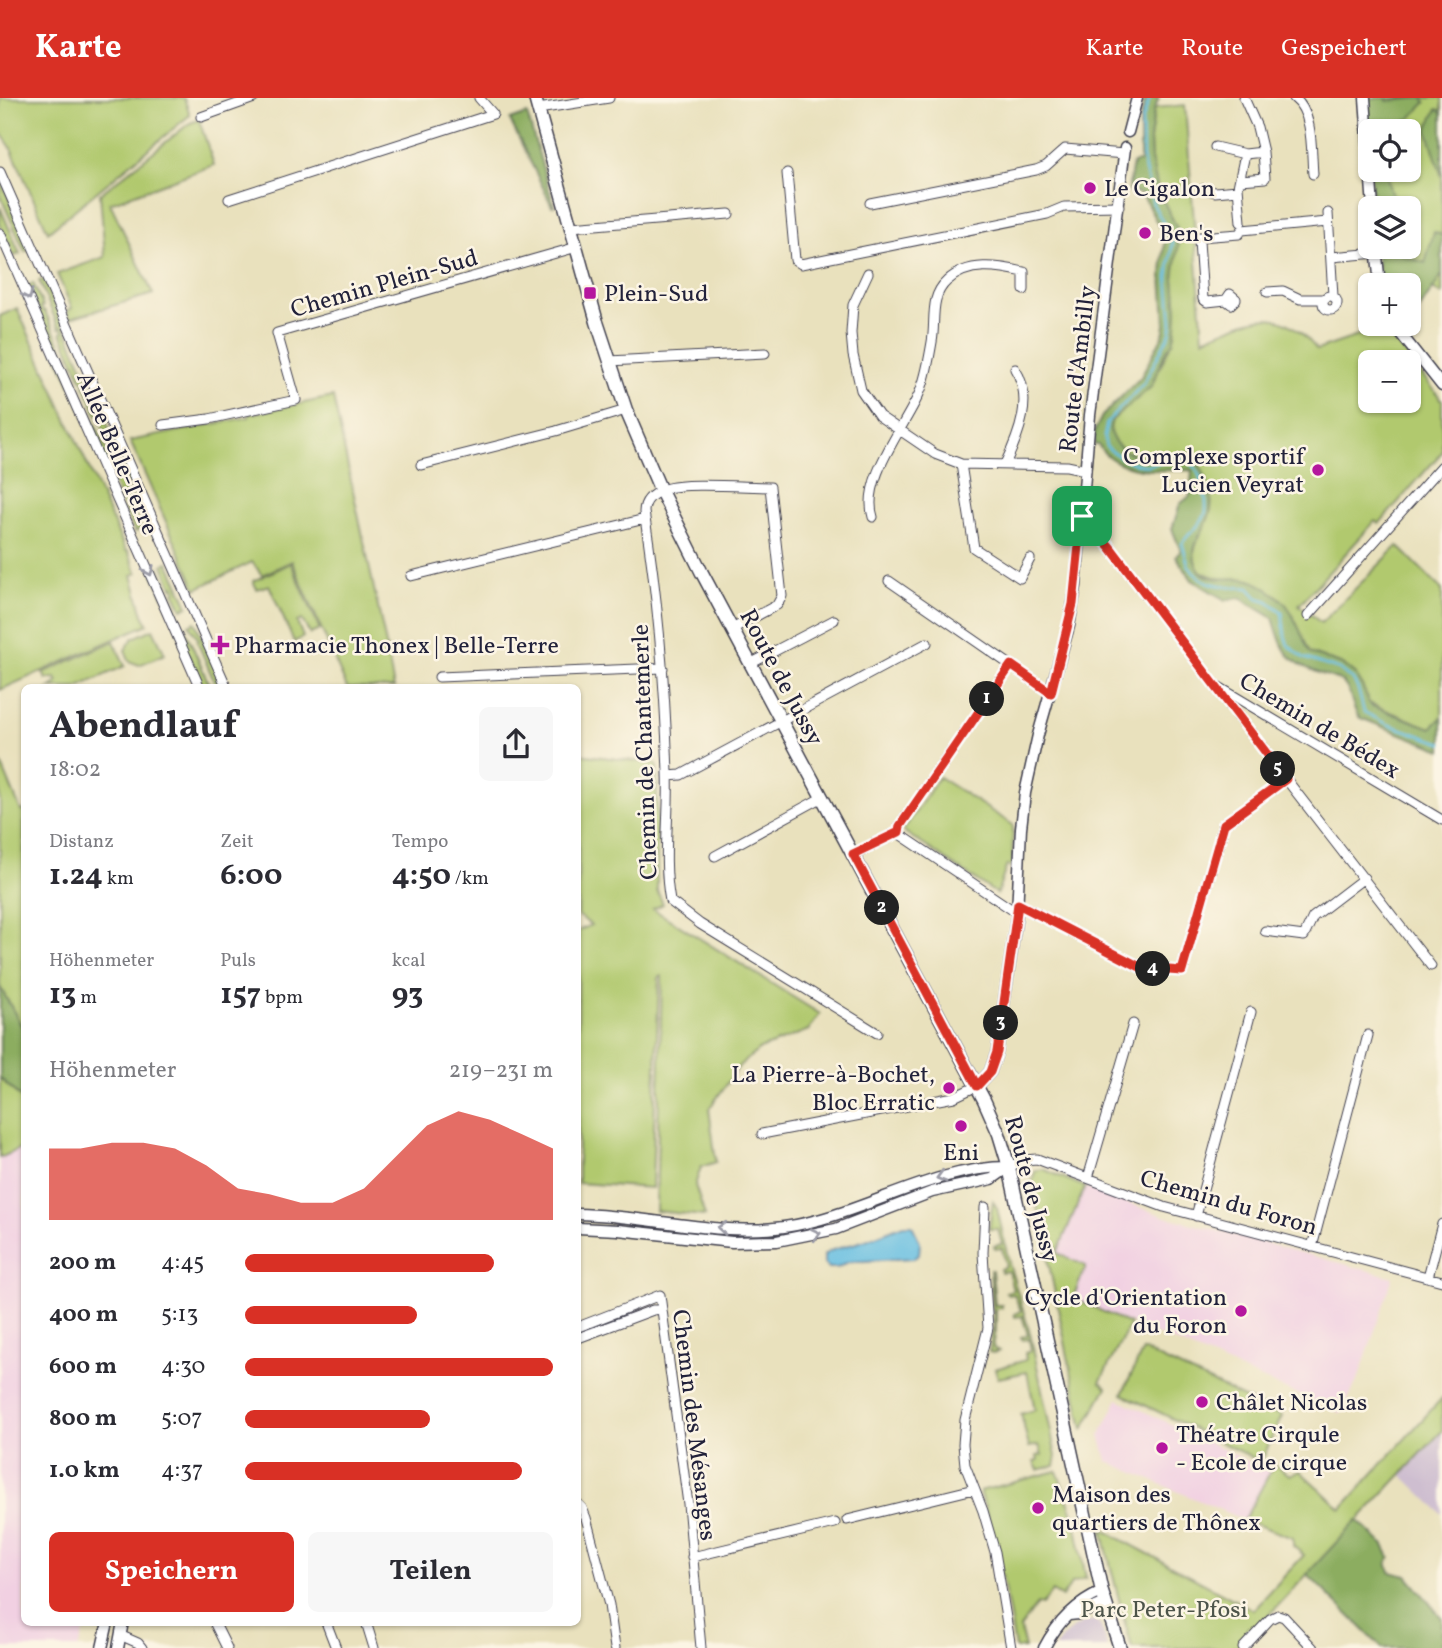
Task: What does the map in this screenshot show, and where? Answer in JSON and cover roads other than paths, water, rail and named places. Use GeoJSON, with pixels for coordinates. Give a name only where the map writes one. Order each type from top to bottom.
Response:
{"type":"FeatureCollection","features":[{"type":"Feature","properties":{"kind":"main road","name":"Route de Jussy"},"geometry":{"type":"LineString","coordinates":[[537,103],[609,360],[626,410],[661,491],[750,664],[977,1086],[999,1134],[1009,1167],[1104,1598],[1120,1648]]}},
{"type":"Feature","properties":{"kind":"street"},"geometry":{"type":"LineString","coordinates":[[201,117],[254,98]]}},
{"type":"Feature","properties":{"kind":"street"},"geometry":{"type":"LineString","coordinates":[[229,199],[493,114],[479,98]]}},
{"type":"Feature","properties":{"kind":"street"},"geometry":{"type":"LineString","coordinates":[[537,103],[608,98]]}},
{"type":"Feature","properties":{"kind":"street"},"geometry":{"type":"LineString","coordinates":[[1128,132],[1137,98]]}},
{"type":"Feature","properties":{"kind":"street"},"geometry":{"type":"LineString","coordinates":[[1202,189],[1215,192],[1265,178],[1257,127],[1244,98]]}},
{"type":"Feature","properties":{"kind":"street"},"geometry":{"type":"LineString","coordinates":[[1294,98],[1300,103],[1308,125],[1313,174]]}},
{"type":"Feature","properties":{"kind":"street"},"geometry":{"type":"LineString","coordinates":[[1365,98],[1372,196]]}},
{"type":"Feature","properties":{"kind":"street"},"geometry":{"type":"LineString","coordinates":[[1215,147],[1245,154],[1263,152]]}},
{"type":"Feature","properties":{"kind":"street"},"geometry":{"type":"LineString","coordinates":[[870,203],[1036,170],[1046,166],[1065,149],[1125,151]]}},
{"type":"Feature","properties":{"kind":"street","name":"Route d'Ambilly"},"geometry":{"type":"LineString","coordinates":[[977,1086],[990,1072],[997,1052],[1018,909],[1025,793],[1073,604],[1090,415],[1125,151]]}},
{"type":"Feature","properties":{"kind":"street"},"geometry":{"type":"LineString","coordinates":[[1241,222],[1239,185],[1245,154]]}},
{"type":"Feature","properties":{"kind":"street","name":"Allée Belle-Terre"},"geometry":{"type":"LineString","coordinates":[[0,172],[225,684]]}},
{"type":"Feature","properties":{"kind":"street"},"geometry":{"type":"LineString","coordinates":[[787,173],[795,260],[801,264],[1047,214],[1064,207],[1119,206]]}},
{"type":"Feature","properties":{"kind":"street"},"geometry":{"type":"LineString","coordinates":[[571,228],[729,214]]}},
{"type":"Feature","properties":{"kind":"street"},"geometry":{"type":"LineString","coordinates":[[1226,300],[1203,300],[1200,237],[1239,234],[1242,230],[1328,218],[1331,257],[1329,298],[1300,299],[1283,291],[1267,292]]}},
{"type":"Feature","properties":{"kind":"street","name":"Allée Belle-Terre"},"geometry":{"type":"LineString","coordinates":[[0,233],[198,684]]}},
{"type":"Feature","properties":{"kind":"street","name":"Chemin Plein-Sud"},"geometry":{"type":"LineString","coordinates":[[163,425],[209,419],[296,400],[277,333],[577,247]]}},
{"type":"Feature","properties":{"kind":"street"},"geometry":{"type":"LineString","coordinates":[[1331,257],[1358,253]]}},
{"type":"Feature","properties":{"kind":"street"},"geometry":{"type":"LineString","coordinates":[[873,517],[869,505],[875,477],[920,392],[932,342],[936,300],[947,281],[968,270],[997,267],[1024,272],[1024,290]]}},
{"type":"Feature","properties":{"kind":"street"},"geometry":{"type":"LineString","coordinates":[[868,273],[852,310],[850,333],[861,390],[878,416],[935,454],[961,464],[1067,466],[1086,470]]}},
{"type":"Feature","properties":{"kind":"street"},"geometry":{"type":"LineString","coordinates":[[1402,336],[1442,386]]}},
{"type":"Feature","properties":{"kind":"street"},"geometry":{"type":"LineString","coordinates":[[609,360],[765,353]]}},
{"type":"Feature","properties":{"kind":"street"},"geometry":{"type":"LineString","coordinates":[[1005,464],[1019,432],[1023,412],[1023,382],[1015,369]]}},
{"type":"Feature","properties":{"kind":"street"},"geometry":{"type":"LineString","coordinates":[[421,465],[626,410]]}},
{"type":"Feature","properties":{"kind":"street"},"geometry":{"type":"LineString","coordinates":[[961,464],[974,548],[1020,578],[1030,559]]}},
{"type":"Feature","properties":{"kind":"street"},"geometry":{"type":"LineString","coordinates":[[1308,616],[1442,466]]}},
{"type":"Feature","properties":{"kind":"street"},"geometry":{"type":"LineString","coordinates":[[411,576],[645,519],[646,502],[661,491],[679,487],[770,487],[782,596],[777,605],[732,629]]}},
{"type":"Feature","properties":{"kind":"street","name":"Chemin de Bédex"},"geometry":{"type":"LineString","coordinates":[[1082,516],[1110,547],[1432,966]]}},
{"type":"Feature","properties":{"kind":"street","name":"Chemin de Chantemerle"},"geometry":{"type":"LineString","coordinates":[[645,519],[658,607],[663,668],[668,776],[665,855],[670,901],[699,924],[877,1033]]}},
{"type":"Feature","properties":{"kind":"street"},"geometry":{"type":"LineString","coordinates":[[889,581],[1051,693]]}},
{"type":"Feature","properties":{"kind":"street"},"geometry":{"type":"LineString","coordinates":[[750,664],[834,620]]}},
{"type":"Feature","properties":{"kind":"street"},"geometry":{"type":"LineString","coordinates":[[668,776],[678,777],[928,643]]}},
{"type":"Feature","properties":{"kind":"street"},"geometry":{"type":"LineString","coordinates":[[899,832],[900,826],[1011,665]]}},
{"type":"Feature","properties":{"kind":"street"},"geometry":{"type":"LineString","coordinates":[[439,677],[663,668]]}},
{"type":"Feature","properties":{"kind":"street","name":"Chemin de Bédex"},"geometry":{"type":"LineString","coordinates":[[1214,684],[1442,820]]}},
{"type":"Feature","properties":{"kind":"street"},"geometry":{"type":"LineString","coordinates":[[899,832],[958,875],[1018,909],[1142,968],[1182,971],[1224,824],[1286,779]]}},
{"type":"Feature","properties":{"kind":"street"},"geometry":{"type":"LineString","coordinates":[[715,856],[822,797]]}},
{"type":"Feature","properties":{"kind":"street"},"geometry":{"type":"LineString","coordinates":[[853,854],[899,832]]}},
{"type":"Feature","properties":{"kind":"street"},"geometry":{"type":"LineString","coordinates":[[1265,931],[1304,936],[1313,917],[1364,878]]}},
{"type":"Feature","properties":{"kind":"street"},"geometry":{"type":"LineString","coordinates":[[1196,1216],[1251,1012]]}},
{"type":"Feature","properties":{"kind":"street"},"geometry":{"type":"LineString","coordinates":[[1088,1178],[1133,1024]]}},
{"type":"Feature","properties":{"kind":"street"},"geometry":{"type":"LineString","coordinates":[[1312,1247],[1368,1035]]}},
{"type":"Feature","properties":{"kind":"street"},"geometry":{"type":"LineString","coordinates":[[762,1134],[954,1097],[977,1086]]}},
{"type":"Feature","properties":{"kind":"street","name":"Chemin du Foron"},"geometry":{"type":"LineString","coordinates":[[1009,1167],[1024,1160],[1037,1159],[1164,1207],[1442,1281]]}},
{"type":"Feature","properties":{"kind":"street"},"geometry":{"type":"LineString","coordinates":[[581,1214],[712,1227],[781,1228],[826,1219],[950,1174],[991,1167],[1009,1167]]}},
{"type":"Feature","properties":{"kind":"street"},"geometry":{"type":"LineString","coordinates":[[581,1228],[732,1242],[778,1241],[836,1229],[932,1192],[992,1180],[1009,1167]]}},
{"type":"Feature","properties":{"kind":"street"},"geometry":{"type":"LineString","coordinates":[[985,1207],[983,1253],[988,1328],[965,1420],[962,1444],[965,1465],[995,1552],[1011,1648]]}},
{"type":"Feature","properties":{"kind":"street"},"geometry":{"type":"LineString","coordinates":[[1428,1278],[1442,1224]]}},
{"type":"Feature","properties":{"kind":"street","name":"Chemin des Mésanges"},"geometry":{"type":"LineString","coordinates":[[581,1326],[660,1295],[688,1504],[701,1648]]}},
{"type":"Feature","properties":{"kind":"street"},"geometry":{"type":"LineString","coordinates":[[581,1337],[662,1309]]}},
{"type":"Feature","properties":{"kind":"street"},"geometry":{"type":"LineString","coordinates":[[847,1520],[974,1489]]}},
{"type":"Feature","properties":{"kind":"street"},"geometry":{"type":"LineString","coordinates":[[581,1507],[610,1605],[615,1648]]}},
{"type":"Feature","properties":{"kind":"street"},"geometry":{"type":"LineString","coordinates":[[692,1557],[835,1523]]}},
{"type":"Feature","properties":{"kind":"street"},"geometry":{"type":"LineString","coordinates":[[1044,1648],[1057,1627],[1069,1615],[1079,1614],[1104,1598]]}},
{"type":"Feature","properties":{"kind":"street"},"geometry":{"type":"LineString","coordinates":[[1243,1648],[1270,1619],[1278,1615],[1284,1617],[1314,1648]]}},
{"type":"Feature","properties":{"kind":"street"},"geometry":{"type":"LineString","coordinates":[[118,1648],[123,1626]]}},
{"type":"Feature","properties":{"kind":"street"},"geometry":{"type":"LineString","coordinates":[[217,1626],[227,1648]]}},
{"type":"Feature","properties":{"kind":"street"},"geometry":{"type":"LineString","coordinates":[[328,1626],[336,1648]]}},
{"type":"Feature","properties":{"kind":"street"},"geometry":{"type":"LineString","coordinates":[[367,1626],[374,1648]]}},
{"type":"Feature","properties":{"kind":"street"},"geometry":{"type":"LineString","coordinates":[[102,1648],[107,1628],[138,1643],[142,1648]]}},
{"type":"Feature","properties":{"kind":"water"},"geometry":{"type":"Polygon","coordinates":[[[903,1225],[912,1225],[920,1242],[919,1255],[914,1258],[848,1262],[837,1268],[829,1268],[824,1263],[824,1255],[830,1251],[903,1225]]]}},
{"type":"Feature","properties":{"kind":"waterway"},"geometry":{"type":"LineString","coordinates":[[1150,98],[1142,121],[1143,161],[1153,204],[1173,241],[1168,277],[1172,323],[1170,333],[1144,383],[1107,422],[1104,437],[1106,446],[1132,463],[1149,465],[1178,459],[1192,463],[1206,502],[1203,519],[1182,544],[1194,573],[1208,582],[1249,588],[1258,598],[1268,601],[1282,612],[1288,645],[1304,658],[1340,670],[1353,680],[1364,712],[1387,724],[1442,743]]}},
{"type":"Feature","properties":{"kind":"place","name":"Le Cigalon"},"geometry":{"type":"Point","coordinates":[1090,188]}},
{"type":"Feature","properties":{"kind":"place","name":"Ben's"},"geometry":{"type":"Point","coordinates":[1145,233]}},
{"type":"Feature","properties":{"kind":"place","name":"Plein-Sud"},"geometry":{"type":"Point","coordinates":[590,293]}},
{"type":"Feature","properties":{"kind":"place","name":"Complexe sportif Lucien Veyrat"},"geometry":{"type":"Point","coordinates":[1318,470]}},
{"type":"Feature","properties":{"kind":"place","name":"Pharmacie Thonex | Belle-Terre"},"geometry":{"type":"Point","coordinates":[220,645]}},
{"type":"Feature","properties":{"kind":"place","name":"La Pierre-à-Bochet, Bloc Erratic"},"geometry":{"type":"Point","coordinates":[949,1088]}},
{"type":"Feature","properties":{"kind":"place","name":"Eni"},"geometry":{"type":"Point","coordinates":[961,1126]}},
{"type":"Feature","properties":{"kind":"place","name":"Cycle d'Orientation du Foron"},"geometry":{"type":"Point","coordinates":[1241,1311]}},
{"type":"Feature","properties":{"kind":"place","name":"Châlet Nicolas"},"geometry":{"type":"Point","coordinates":[1202,1402]}},
{"type":"Feature","properties":{"kind":"place","name":"Théatre Cirqule - Ecole de cirque"},"geometry":{"type":"Point","coordinates":[1162,1448]}},
{"type":"Feature","properties":{"kind":"place","name":"Maison des quartiers de Thônex"},"geometry":{"type":"Point","coordinates":[1038,1508]}},
{"type":"Feature","properties":{"kind":"park label","name":"Parc Peter-Pfosi"},"geometry":{"type":"Point","coordinates":[1164,1609]}}]}
